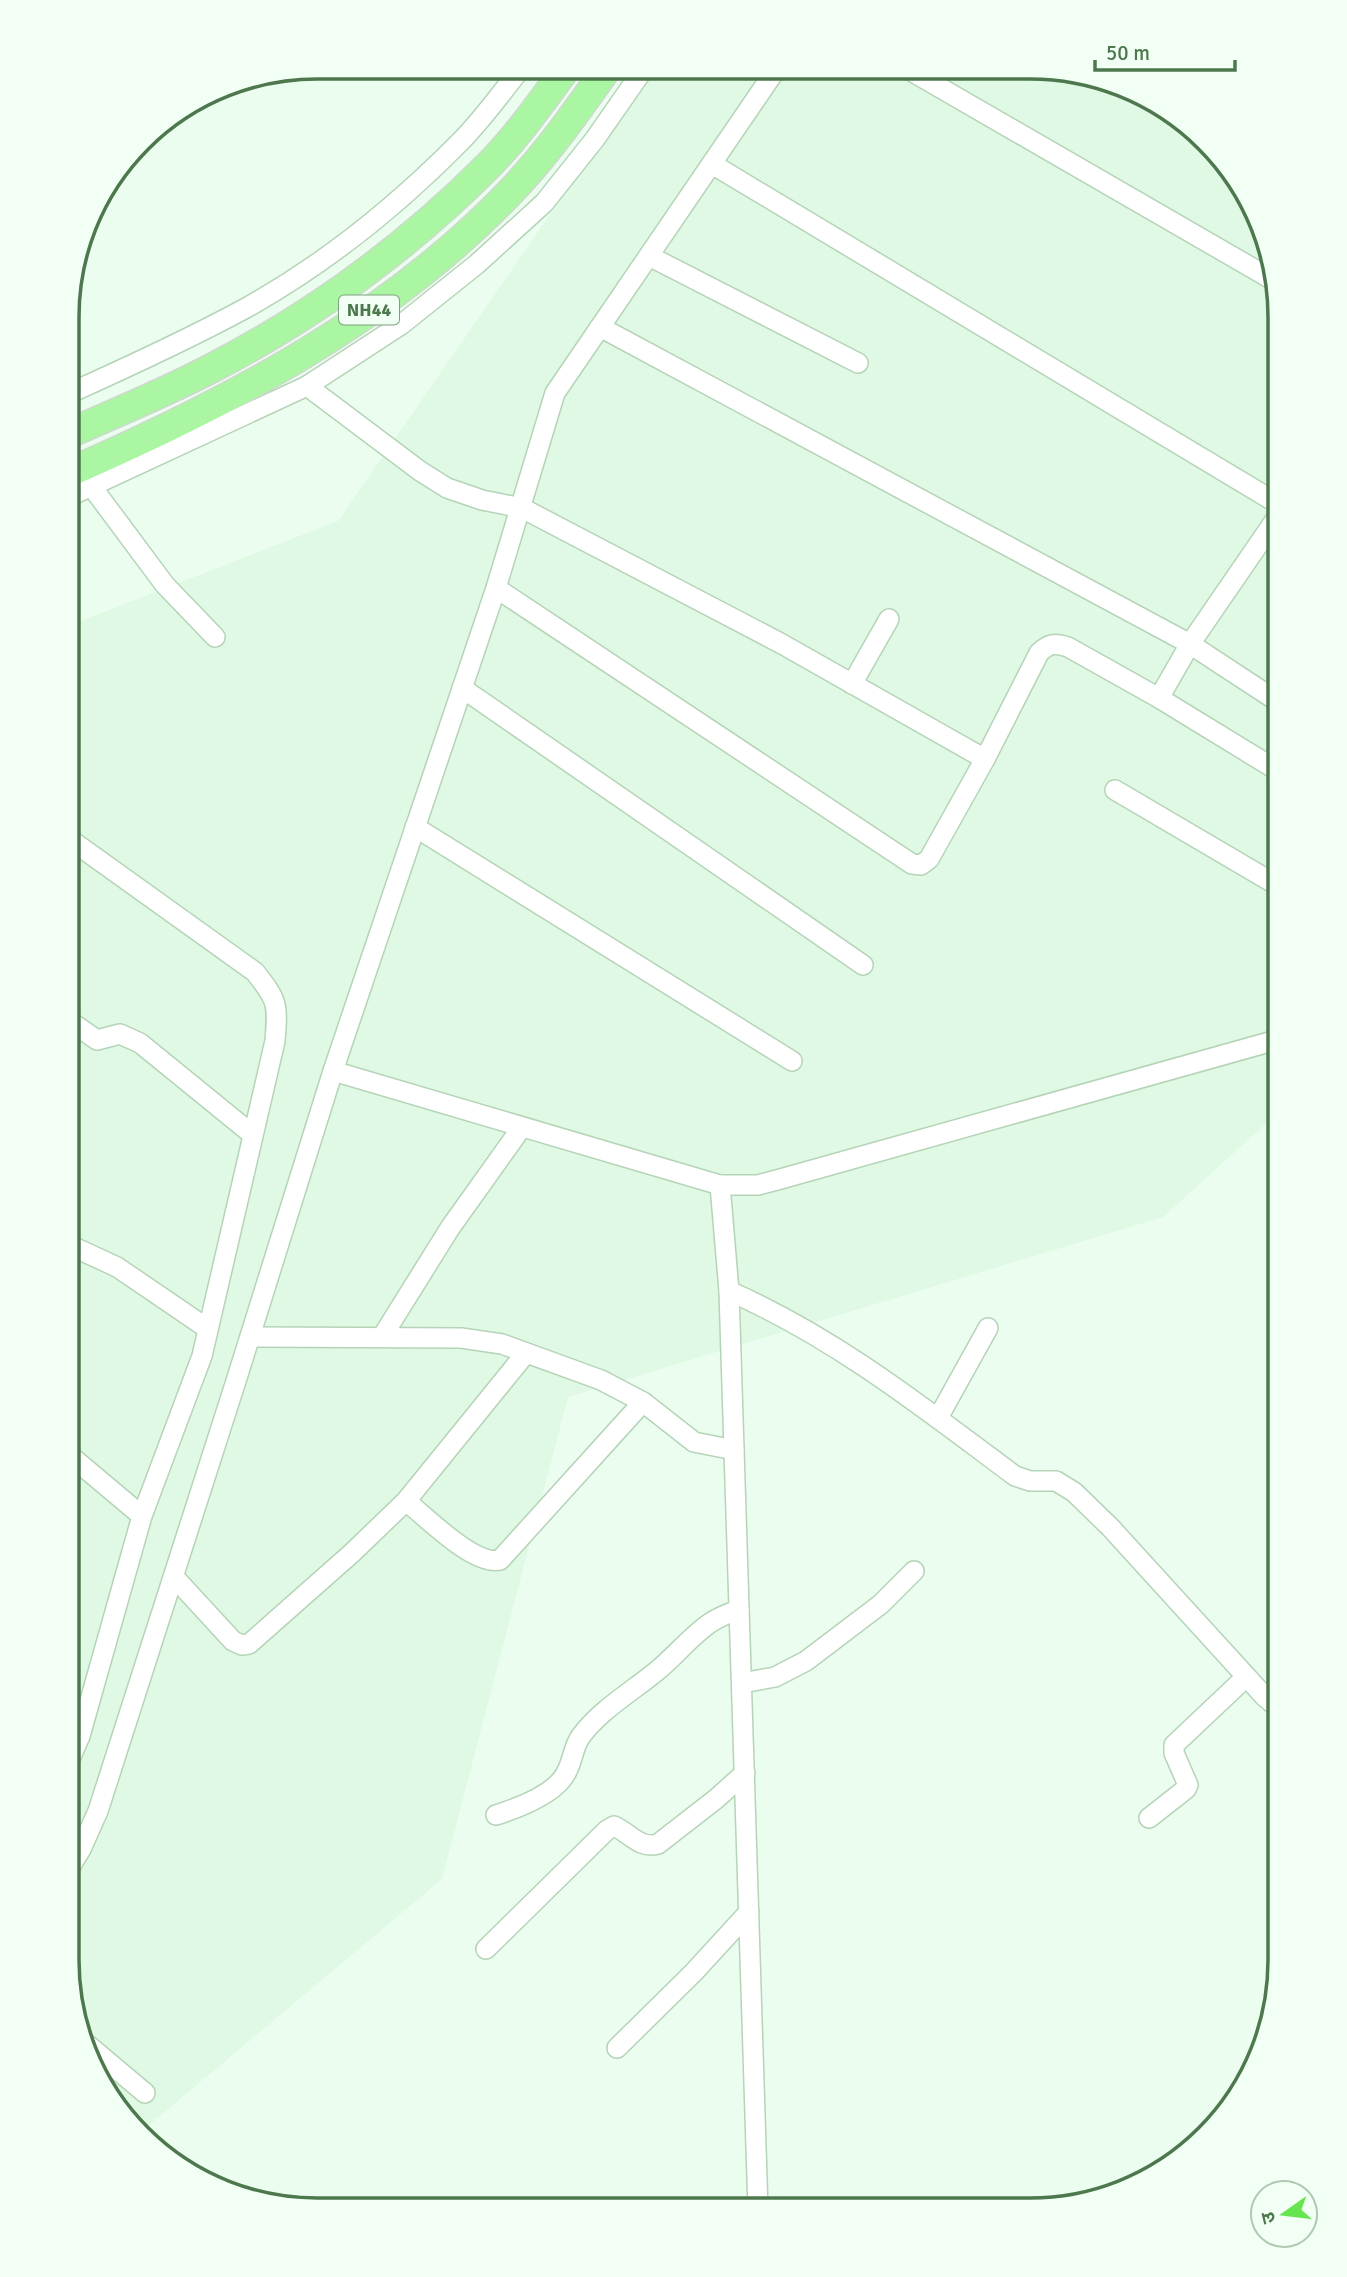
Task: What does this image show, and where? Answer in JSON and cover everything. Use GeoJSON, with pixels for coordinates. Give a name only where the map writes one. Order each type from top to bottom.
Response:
{"type":"FeatureCollection","features":[{"type":"Feature","properties":{"kind":"highway","name":"NH44"},"geometry":{"type":"LineString","coordinates":[[79,429],[212,369],[300,318],[379,263],[425,225],[489,165],[558,79]]}},
{"type":"Feature","properties":{"kind":"highway","name":"NH44"},"geometry":{"type":"LineString","coordinates":[[80,480],[153,436],[257,382],[407,283],[468,232],[516,186],[560,135],[600,79]]}},
{"type":"Feature","properties":{"kind":"street"},"geometry":{"type":"LineString","coordinates":[[79,389],[247,307],[320,261],[406,194],[453,149],[512,79]]}},
{"type":"Feature","properties":{"kind":"street"},"geometry":{"type":"LineString","coordinates":[[215,637],[164,585],[80,480],[307,386],[402,324],[477,264],[544,203],[595,139],[637,79]]}},
{"type":"Feature","properties":{"kind":"street"},"geometry":{"type":"LineString","coordinates":[[79,1852],[99,1811],[333,1071],[496,589],[515,508],[555,393],[770,79]]}},
{"type":"Feature","properties":{"kind":"street"},"geometry":{"type":"LineString","coordinates":[[925,79],[1265,275]]}},
{"type":"Feature","properties":{"kind":"street"},"geometry":{"type":"LineString","coordinates":[[712,164],[1268,498]]}},
{"type":"Feature","properties":{"kind":"street"},"geometry":{"type":"LineString","coordinates":[[649,256],[858,363]]}},
{"type":"Feature","properties":{"kind":"street"},"geometry":{"type":"LineString","coordinates":[[600,327],[1190,643],[1268,695]]}},
{"type":"Feature","properties":{"kind":"street"},"geometry":{"type":"LineString","coordinates":[[307,386],[420,471],[447,488],[515,508],[782,644],[985,760]]}},
{"type":"Feature","properties":{"kind":"street"},"geometry":{"type":"LineString","coordinates":[[1159,698],[1190,643],[1268,530]]}},
{"type":"Feature","properties":{"kind":"street"},"geometry":{"type":"LineString","coordinates":[[496,589],[912,864],[921,865],[929,859],[985,760],[1039,653],[1047,645],[1057,643],[1068,647],[1159,698],[1268,765]]}},
{"type":"Feature","properties":{"kind":"street"},"geometry":{"type":"LineString","coordinates":[[852,684],[889,619]]}},
{"type":"Feature","properties":{"kind":"street"},"geometry":{"type":"LineString","coordinates":[[462,688],[863,965]]}},
{"type":"Feature","properties":{"kind":"street"},"geometry":{"type":"LineString","coordinates":[[1115,790],[1268,880]]}},
{"type":"Feature","properties":{"kind":"street"},"geometry":{"type":"LineString","coordinates":[[415,827],[792,1061]]}},
{"type":"Feature","properties":{"kind":"street"},"geometry":{"type":"LineString","coordinates":[[79,846],[255,972],[273,995],[277,1015],[275,1041],[202,1356],[142,1516],[79,1738]]}},
{"type":"Feature","properties":{"kind":"street"},"geometry":{"type":"LineString","coordinates":[[79,1028],[97,1040],[120,1034],[140,1042],[253,1135]]}},
{"type":"Feature","properties":{"kind":"street"},"geometry":{"type":"LineString","coordinates":[[333,1071],[720,1185],[758,1185],[1268,1042]]}},
{"type":"Feature","properties":{"kind":"street"},"geometry":{"type":"LineString","coordinates":[[382,1337],[450,1228],[522,1127]]}},
{"type":"Feature","properties":{"kind":"street"},"geometry":{"type":"LineString","coordinates":[[720,1185],[729,1291],[758,2198]]}},
{"type":"Feature","properties":{"kind":"street"},"geometry":{"type":"LineString","coordinates":[[79,1250],[117,1267],[208,1329]]}},
{"type":"Feature","properties":{"kind":"street"},"geometry":{"type":"LineString","coordinates":[[729,1291],[803,1326],[938,1418],[1015,1476],[1030,1481],[1056,1481],[1074,1492],[1111,1528],[1268,1699]]}},
{"type":"Feature","properties":{"kind":"street"},"geometry":{"type":"LineString","coordinates":[[938,1418],[988,1328]]}},
{"type":"Feature","properties":{"kind":"street"},"geometry":{"type":"LineString","coordinates":[[250,1337],[461,1338],[502,1344],[601,1380],[643,1402],[694,1442],[734,1450]]}},
{"type":"Feature","properties":{"kind":"street"},"geometry":{"type":"LineString","coordinates":[[174,1577],[233,1641],[242,1645],[250,1644],[406,1501],[526,1353]]}},
{"type":"Feature","properties":{"kind":"street"},"geometry":{"type":"LineString","coordinates":[[406,1501],[478,1558],[493,1562],[500,1560],[643,1402]]}},
{"type":"Feature","properties":{"kind":"street"},"geometry":{"type":"LineString","coordinates":[[79,1463],[142,1516]]}},
{"type":"Feature","properties":{"kind":"street"},"geometry":{"type":"LineString","coordinates":[[741,1683],[775,1677],[806,1661],[881,1604],[914,1571]]}},
{"type":"Feature","properties":{"kind":"street"},"geometry":{"type":"LineString","coordinates":[[496,1815],[526,1805],[549,1790],[566,1774],[581,1736],[598,1718],[658,1670],[703,1628],[739,1610]]}},
{"type":"Feature","properties":{"kind":"street"},"geometry":{"type":"LineString","coordinates":[[1149,1818],[1188,1785],[1174,1753],[1174,1745],[1246,1676]]}},
{"type":"Feature","properties":{"kind":"street"},"geometry":{"type":"LineString","coordinates":[[485,1949],[607,1830],[614,1826],[643,1845],[658,1844],[707,1807],[745,1773]]}},
{"type":"Feature","properties":{"kind":"street"},"geometry":{"type":"LineString","coordinates":[[617,2048],[694,1972],[749,1912]]}},
{"type":"Feature","properties":{"kind":"street"},"geometry":{"type":"LineString","coordinates":[[98,2054],[145,2093]]}},
{"type":"Feature","properties":{"kind":"shaded area"},"geometry":{"type":"Polygon","coordinates":[[[644,79],[1030,79],[1092,87],[1149,111],[1199,148],[1219,172],[1250,226],[1264,270],[1266,286],[1268,1122],[1163,1217],[568,1397],[442,1879],[146,2127],[111,2079],[97,2051],[83,2007],[79,1960],[79,622],[338,521],[644,79]]]}}]}
